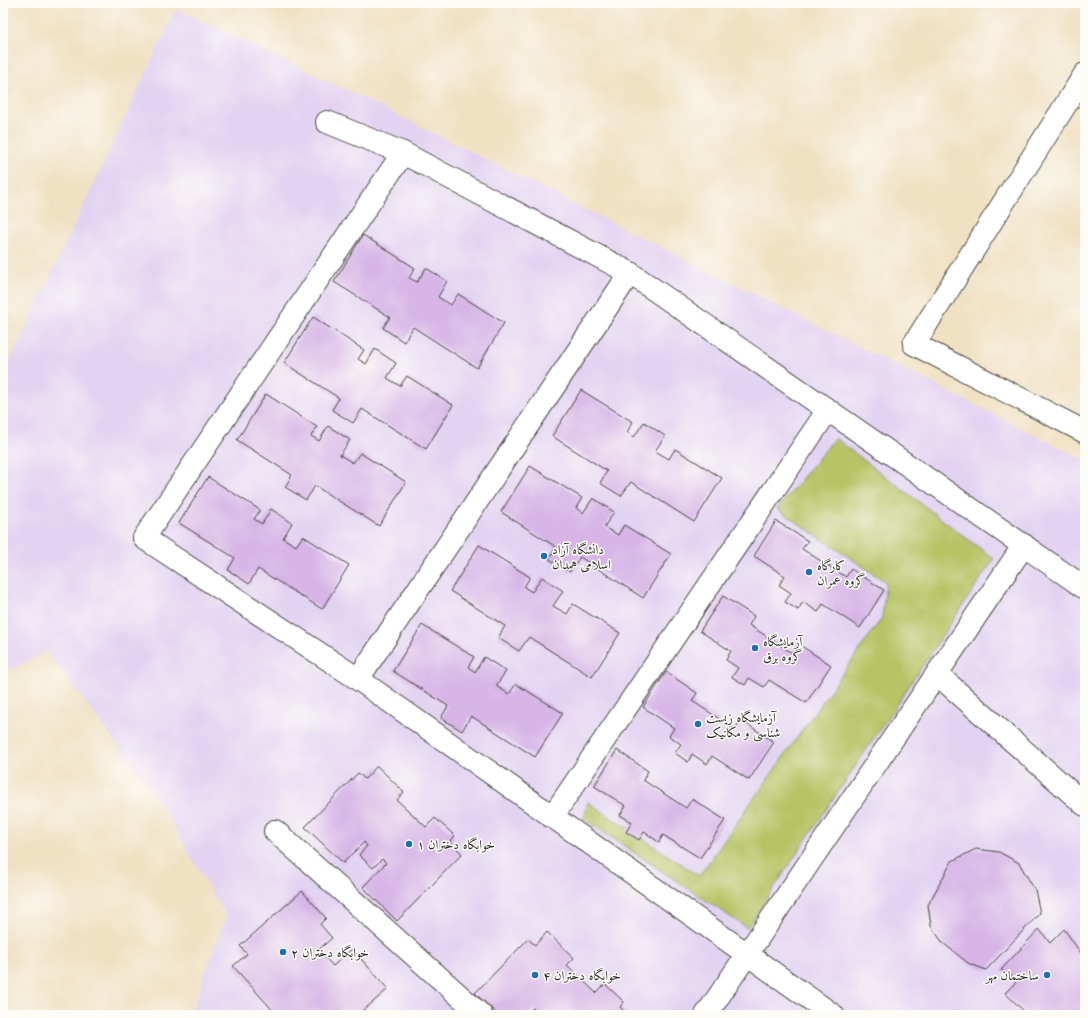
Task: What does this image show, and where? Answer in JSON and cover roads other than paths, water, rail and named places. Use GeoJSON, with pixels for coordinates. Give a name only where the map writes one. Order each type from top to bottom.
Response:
{"type":"FeatureCollection","features":[{"type":"Feature","properties":{"kind":"lane"},"geometry":{"type":"LineString","coordinates":[[1085,74],[914,344],[1085,432]]}},
{"type":"Feature","properties":{"kind":"lane"},"geometry":{"type":"LineString","coordinates":[[327,122],[403,153],[630,273],[1085,588]]}},
{"type":"Feature","properties":{"kind":"lane"},"geometry":{"type":"LineString","coordinates":[[403,153],[144,538],[358,679],[833,1015]]}},
{"type":"Feature","properties":{"kind":"lane"},"geometry":{"type":"LineString","coordinates":[[358,679],[630,273]]}},
{"type":"Feature","properties":{"kind":"lane"},"geometry":{"type":"LineString","coordinates":[[552,817],[828,410]]}},
{"type":"Feature","properties":{"kind":"lane"},"geometry":{"type":"LineString","coordinates":[[706,1015],[1024,545]]}},
{"type":"Feature","properties":{"kind":"lane"},"geometry":{"type":"LineString","coordinates":[[937,674],[1085,805]]}},
{"type":"Feature","properties":{"kind":"lane"},"geometry":{"type":"LineString","coordinates":[[275,831],[481,1015]]}},
{"type":"Feature","properties":{"kind":"place","name":"دانشگاه آزاد اسلامی همدان"},"geometry":{"type":"Point","coordinates":[544,556]}},
{"type":"Feature","properties":{"kind":"place","name":"کارگاه گروه عمران"},"geometry":{"type":"Point","coordinates":[809,572]}},
{"type":"Feature","properties":{"kind":"place","name":"آزمایشگاه گروه برق"},"geometry":{"type":"Point","coordinates":[755,648]}},
{"type":"Feature","properties":{"kind":"place","name":"آزمایشگاه زیست شناسی و مکانیک"},"geometry":{"type":"Point","coordinates":[698,724]}},
{"type":"Feature","properties":{"kind":"place","name":"خوابگاه دختران ۱"},"geometry":{"type":"Point","coordinates":[409,844]}},
{"type":"Feature","properties":{"kind":"place","name":"خوابگاه دختران ۲"},"geometry":{"type":"Point","coordinates":[283,952]}},
{"type":"Feature","properties":{"kind":"place","name":"خوابگاه دختران ۴"},"geometry":{"type":"Point","coordinates":[535,975]}},
{"type":"Feature","properties":{"kind":"place","name":"ساختمان مهر"},"geometry":{"type":"Point","coordinates":[1047,975]}}]}
